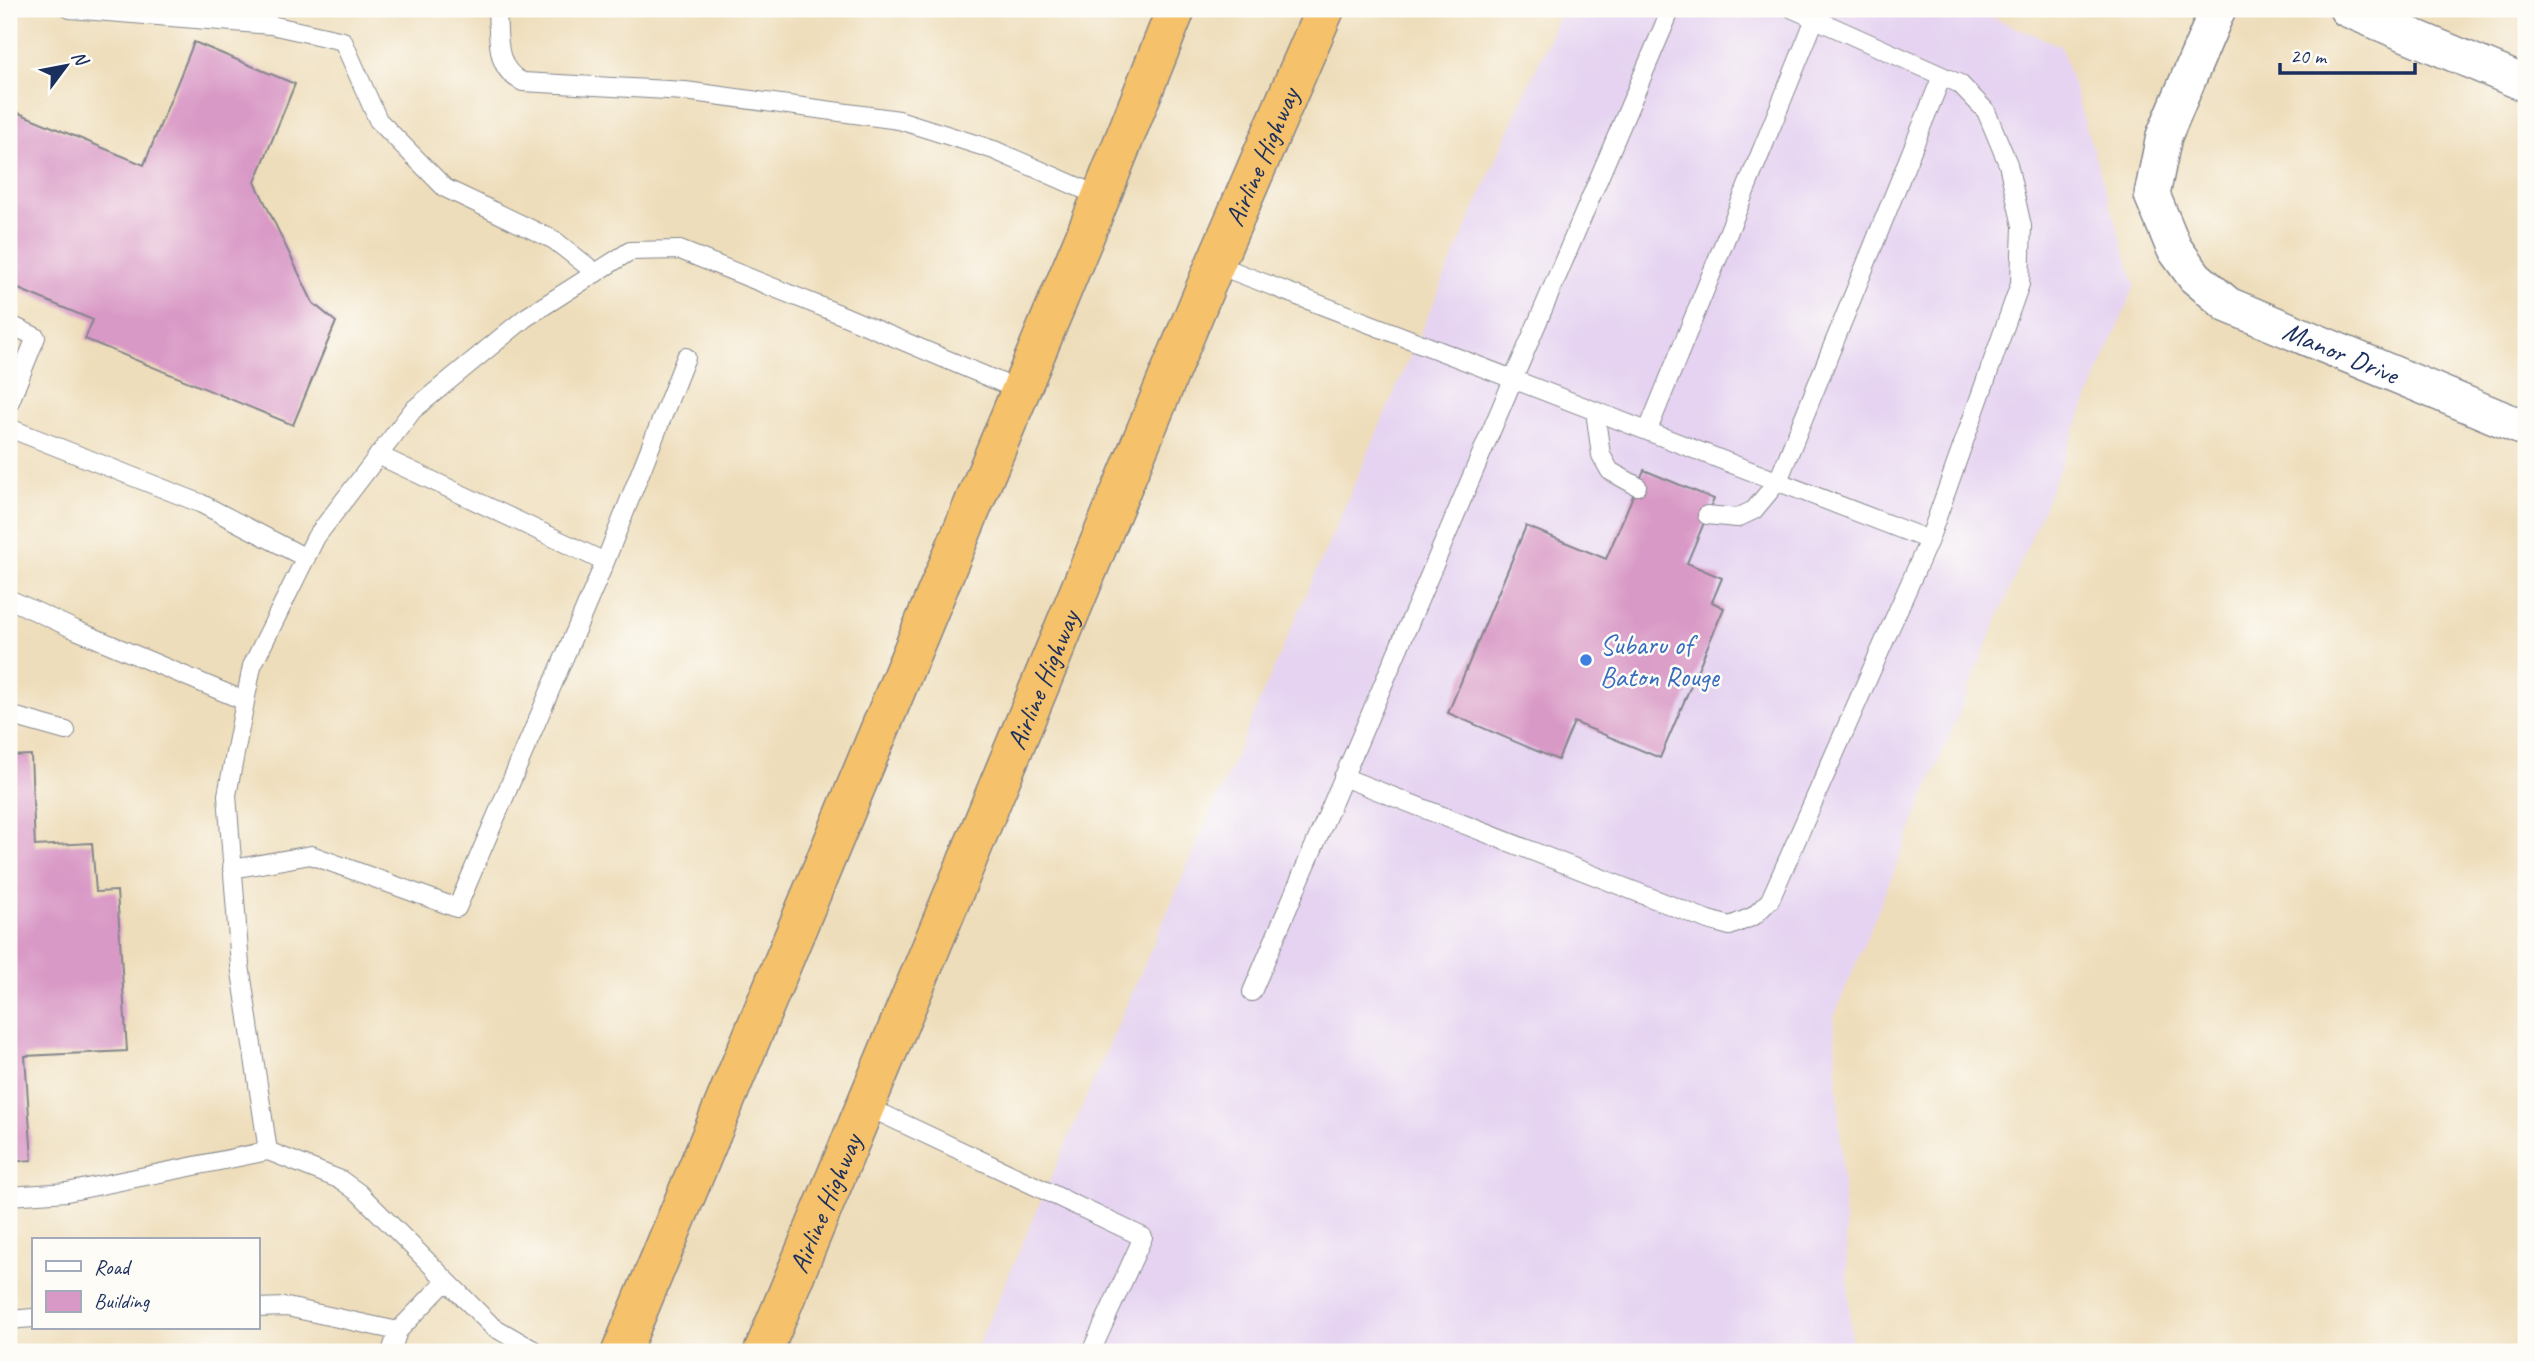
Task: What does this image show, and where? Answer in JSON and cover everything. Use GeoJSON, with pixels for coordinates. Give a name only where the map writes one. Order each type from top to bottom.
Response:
{"type":"FeatureCollection","features":[{"type":"Feature","properties":{"kind":"highway"},"geometry":{"type":"LineString","coordinates":[[621,1352],[1021,391],[1176,9]]}},
{"type":"Feature","properties":{"kind":"highway","name":"Airline Highway"},"geometry":{"type":"LineString","coordinates":[[763,1352],[1215,264],[1325,9]]}},
{"type":"Feature","properties":{"kind":"street","name":"Manor Drive"},"geometry":{"type":"LineString","coordinates":[[2218,9],[2164,136],[2152,195],[2174,248],[2195,277],[2228,305],[2526,429]]}},
{"type":"Feature","properties":{"kind":"street"},"geometry":{"type":"LineString","coordinates":[[2347,9],[2526,84]]}},
{"type":"Feature","properties":{"kind":"lane"},"geometry":{"type":"LineString","coordinates":[[70,9],[271,25],[343,41],[378,120],[445,188],[554,240],[596,273]]}},
{"type":"Feature","properties":{"kind":"lane"},"geometry":{"type":"LineString","coordinates":[[497,9],[503,66],[512,77],[523,82],[685,91],[899,121],[994,150],[1101,197]]}},
{"type":"Feature","properties":{"kind":"lane"},"geometry":{"type":"LineString","coordinates":[[1252,992],[1671,9]]}},
{"type":"Feature","properties":{"kind":"lane"},"geometry":{"type":"LineString","coordinates":[[1343,777],[1707,920],[1730,926],[1754,916],[1770,900],[1929,540],[2020,284],[2022,226],[2008,164],[1986,111],[1960,84],[1793,9]]}},
{"type":"Feature","properties":{"kind":"lane"},"geometry":{"type":"LineString","coordinates":[[1648,430],[1815,19]]}},
{"type":"Feature","properties":{"kind":"lane"},"geometry":{"type":"LineString","coordinates":[[1707,515],[1737,518],[1754,510],[1778,481],[1942,76]]}},
{"type":"Feature","properties":{"kind":"lane"},"geometry":{"type":"LineString","coordinates":[[268,1151],[240,965],[227,794],[245,701],[252,666],[316,537],[413,410],[525,318],[630,251],[680,250],[1021,391]]}},
{"type":"Feature","properties":{"kind":"lane"},"geometry":{"type":"LineString","coordinates":[[1215,264],[1929,540]]}},
{"type":"Feature","properties":{"kind":"lane"},"geometry":{"type":"LineString","coordinates":[[9,324],[36,337],[9,404]]}},
{"type":"Feature","properties":{"kind":"lane"},"geometry":{"type":"LineString","coordinates":[[232,869],[311,855],[457,908],[605,562],[686,357]]}},
{"type":"Feature","properties":{"kind":"lane"},"geometry":{"type":"LineString","coordinates":[[1595,411],[1601,455],[1610,471],[1637,486]]}},
{"type":"Feature","properties":{"kind":"lane"},"geometry":{"type":"LineString","coordinates":[[9,428],[200,503],[306,558]]}},
{"type":"Feature","properties":{"kind":"lane"},"geometry":{"type":"LineString","coordinates":[[378,455],[605,562]]}},
{"type":"Feature","properties":{"kind":"lane"},"geometry":{"type":"LineString","coordinates":[[9,598],[76,630],[245,701]]}},
{"type":"Feature","properties":{"kind":"lane"},"geometry":{"type":"LineString","coordinates":[[9,715],[65,731]]}},
{"type":"Feature","properties":{"kind":"lane"},"geometry":{"type":"LineString","coordinates":[[866,1106],[1143,1237],[1091,1352]]}},
{"type":"Feature","properties":{"kind":"lane"},"geometry":{"type":"LineString","coordinates":[[9,1196],[67,1192],[268,1151],[341,1180],[359,1193],[492,1326],[537,1352]]}},
{"type":"Feature","properties":{"kind":"lane"},"geometry":{"type":"LineString","coordinates":[[391,1352],[398,1331],[446,1281]]}},
{"type":"Feature","properties":{"kind":"lane"},"geometry":{"type":"LineString","coordinates":[[259,1308],[287,1307],[398,1331]]}},
{"type":"Feature","properties":{"kind":"lane"},"geometry":{"type":"LineString","coordinates":[[9,1320],[32,1318]]}},
{"type":"Feature","properties":{"kind":"shaded area"},"geometry":{"type":"Polygon","coordinates":[[[1562,9],[1972,9],[2061,46],[2135,285],[1834,1017],[1852,1352],[975,1352],[1562,9]]]}},
{"type":"Feature","properties":{"kind":"building"},"geometry":{"type":"Polygon","coordinates":[[[194,42],[295,84],[255,182],[313,303],[336,322],[293,425],[85,339],[93,320],[9,285],[9,109],[144,165],[194,42]]]}},
{"type":"Feature","properties":{"kind":"building","name":"Subaru of Baton Rouge"},"geometry":{"type":"Polygon","coordinates":[[[1644,470],[1714,499],[1687,563],[1722,578],[1712,602],[1724,608],[1660,758],[1574,722],[1558,760],[1448,713],[1526,526],[1606,559],[1644,470]]]}},
{"type":"Feature","properties":{"kind":"building"},"geometry":{"type":"Polygon","coordinates":[[[31,755],[35,846],[92,843],[96,892],[117,891],[127,1051],[25,1056],[32,1160],[9,1162],[9,756],[31,755]]]}},
{"type":"Feature","properties":{"kind":"place","name":"Subaru of Baton Rouge"},"geometry":{"type":"Point","coordinates":[1586,660]}}]}
